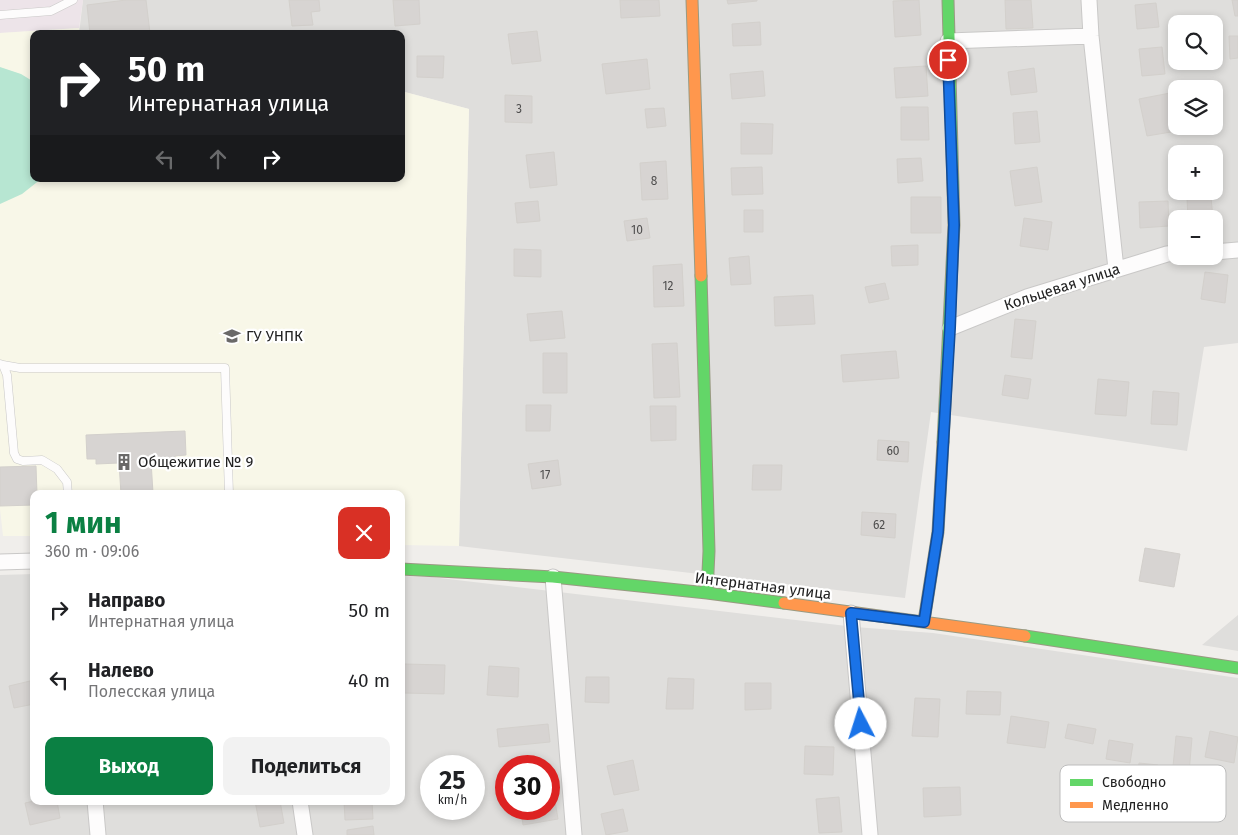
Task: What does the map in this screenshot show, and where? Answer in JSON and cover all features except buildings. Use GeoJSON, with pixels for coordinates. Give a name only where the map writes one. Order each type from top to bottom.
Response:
{"type":"FeatureCollection","features":[{"type":"Feature","properties":{"kind":"street"},"geometry":{"type":"LineString","coordinates":[[692,0],[709,551],[707,594]]}},
{"type":"Feature","properties":{"kind":"street"},"geometry":{"type":"LineString","coordinates":[[924,622],[938,532],[954,225],[948,0]]}},
{"type":"Feature","properties":{"kind":"street"},"geometry":{"type":"LineString","coordinates":[[1089,0],[1091,36],[1116,269]]}},
{"type":"Feature","properties":{"kind":"street"},"geometry":{"type":"LineString","coordinates":[[948,41],[1091,36]]}},
{"type":"Feature","properties":{"kind":"street"},"geometry":{"type":"LineString","coordinates":[[1223,251],[1238,250]]}},
{"type":"Feature","properties":{"kind":"street","name":"Кольцевая улица"},"geometry":{"type":"LineString","coordinates":[[950,328],[1027,298],[1168,254]]}},
{"type":"Feature","properties":{"kind":"street"},"geometry":{"type":"LineString","coordinates":[[0,562],[30,561]]}},
{"type":"Feature","properties":{"kind":"street","name":"Интернатная улица"},"geometry":{"type":"LineString","coordinates":[[405,569],[553,577],[707,594],[924,622],[1238,668]]}},
{"type":"Feature","properties":{"kind":"street"},"geometry":{"type":"LineString","coordinates":[[553,577],[574,835]]}},
{"type":"Feature","properties":{"kind":"street"},"geometry":{"type":"LineString","coordinates":[[851,613],[870,835]]}},
{"type":"Feature","properties":{"kind":"street"},"geometry":{"type":"LineString","coordinates":[[95,805],[98,835]]}},
{"type":"Feature","properties":{"kind":"street"},"geometry":{"type":"LineString","coordinates":[[301,805],[305,835]]}},
{"type":"Feature","properties":{"kind":"lane"},"geometry":{"type":"LineString","coordinates":[[0,15],[51,11],[73,0]]}},
{"type":"Feature","properties":{"kind":"lane"},"geometry":{"type":"LineString","coordinates":[[2,364],[7,375],[14,453],[17,459],[23,461],[42,460],[57,469],[67,482],[68,490]]}},
{"type":"Feature","properties":{"kind":"lane"},"geometry":{"type":"LineString","coordinates":[[2,364],[20,368],[225,368],[229,490]]}},
{"type":"Feature","properties":{"kind":"shaded area"},"geometry":{"type":"Polygon","coordinates":[[[0,0],[83,0],[79,28],[0,33],[0,0]]]}},
{"type":"Feature","properties":{"kind":"shaded area"},"geometry":{"type":"Polygon","coordinates":[[[83,0],[1238,0],[1238,343],[1204,347],[1187,451],[931,412],[905,598],[459,546],[469,109],[405,92],[405,30],[79,30],[83,0]]]}},
{"type":"Feature","properties":{"kind":"shaded area","name":"ГУ УНПК"},"geometry":{"type":"Polygon","coordinates":[[[79,28],[79,30],[47,30],[79,28]]]}},
{"type":"Feature","properties":{"kind":"shaded area","name":"ГУ УНПК"},"geometry":{"type":"Polygon","coordinates":[[[30,31],[30,182],[405,182],[405,92],[469,109],[459,546],[405,545],[405,490],[30,490],[30,536],[3,536],[0,509],[0,33],[30,31]]]}},
{"type":"Feature","properties":{"kind":"shaded area"},"geometry":{"type":"Polygon","coordinates":[[[30,574],[30,805],[405,805],[405,576],[431,577],[855,627],[933,633],[1238,678],[1238,835],[0,835],[0,575],[30,574]]]}},
{"type":"Feature","properties":{"kind":"shaded area"},"geometry":{"type":"Polygon","coordinates":[[[1238,615],[1238,651],[1202,645],[1238,615]]]}},
{"type":"Feature","properties":{"kind":"green space"},"geometry":{"type":"Polygon","coordinates":[[[0,67],[21,74],[30,80],[30,182],[37,182],[22,194],[0,204],[0,67]]]}},
{"type":"Feature","properties":{"kind":"traffic: fast"},"geometry":{"type":"LineString","coordinates":[[943,442],[954,225],[948,0]]}},
{"type":"Feature","properties":{"kind":"traffic: fast"},"geometry":{"type":"LineString","coordinates":[[701,276],[709,551],[707,593]]}},
{"type":"Feature","properties":{"kind":"traffic: fast"},"geometry":{"type":"LineString","coordinates":[[405,569],[553,577],[784,603]]}},
{"type":"Feature","properties":{"kind":"traffic: fast"},"geometry":{"type":"LineString","coordinates":[[1025,636],[1238,668]]}},
{"type":"Feature","properties":{"kind":"traffic: slow"},"geometry":{"type":"LineString","coordinates":[[692,0],[701,276]]}},
{"type":"Feature","properties":{"kind":"traffic: slow"},"geometry":{"type":"LineString","coordinates":[[924,621],[938,532],[943,442]]}},
{"type":"Feature","properties":{"kind":"traffic: slow"},"geometry":{"type":"LineString","coordinates":[[784,603],[1025,636]]}},
{"type":"Feature","properties":{"kind":"place","name":"ГУ УНПК"},"geometry":{"type":"Point","coordinates":[232,336]}},
{"type":"Feature","properties":{"kind":"place","name":"Общежитие № 9"},"geometry":{"type":"Point","coordinates":[124,462]}},
{"type":"Feature","properties":{"kind":"route"},"geometry":{"type":"LineString","coordinates":[[861,724],[851,613],[924,622],[938,532],[954,225],[948,60]]}}]}
